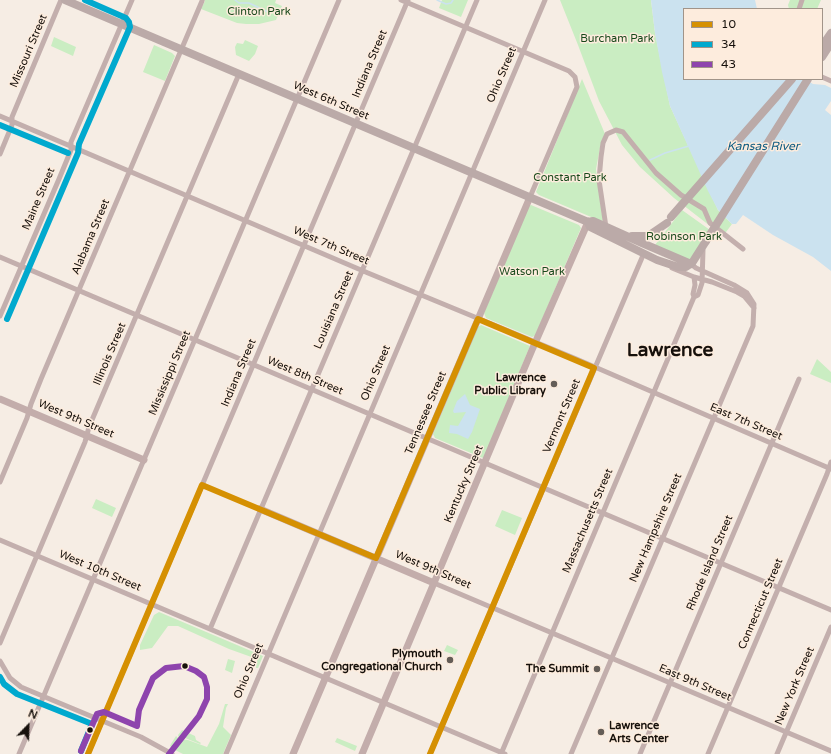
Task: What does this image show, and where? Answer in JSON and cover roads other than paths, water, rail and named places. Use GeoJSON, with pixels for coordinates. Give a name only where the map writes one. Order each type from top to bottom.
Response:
{"type":"FeatureCollection","features":[{"type":"Feature","properties":{"kind":"highway","name":"West 6th Street"},"geometry":{"type":"LineString","coordinates":[[65,0],[588,222],[593,221],[606,226],[691,264]]}},
{"type":"Feature","properties":{"kind":"highway"},"geometry":{"type":"LineString","coordinates":[[825,50],[831,33]]}},
{"type":"Feature","properties":{"kind":"highway"},"geometry":{"type":"LineString","coordinates":[[825,50],[831,43]]}},
{"type":"Feature","properties":{"kind":"highway","name":"Vermont Street"},"geometry":{"type":"LineString","coordinates":[[644,254],[669,220],[791,80]]}},
{"type":"Feature","properties":{"kind":"highway","name":"Massachusetts Street"},"geometry":{"type":"LineString","coordinates":[[691,264],[807,80]]}},
{"type":"Feature","properties":{"kind":"highway"},"geometry":{"type":"LineString","coordinates":[[624,235],[646,237],[669,220]]}},
{"type":"Feature","properties":{"kind":"highway","name":"West 6th Street"},"geometry":{"type":"LineString","coordinates":[[588,222],[590,227],[644,254],[668,264],[680,268],[691,264]]}},
{"type":"Feature","properties":{"kind":"main road","name":"Tennessee Street"},"geometry":{"type":"LineString","coordinates":[[293,754],[530,197]]}},
{"type":"Feature","properties":{"kind":"main road","name":"Kentucky Street"},"geometry":{"type":"LineString","coordinates":[[362,754],[535,343],[588,222]]}},
{"type":"Feature","properties":{"kind":"main road","name":"West 9th Street"},"geometry":{"type":"LineString","coordinates":[[0,399],[144,460]]}},
{"type":"Feature","properties":{"kind":"main road","name":"West 9th Street"},"geometry":{"type":"LineString","coordinates":[[260,509],[434,583]]}},
{"type":"Feature","properties":{"kind":"street","name":"Missouri Street"},"geometry":{"type":"LineString","coordinates":[[0,154],[12,125],[12,117],[61,0]]}},
{"type":"Feature","properties":{"kind":"street","name":"Maine Street"},"geometry":{"type":"LineString","coordinates":[[0,316],[59,179],[71,146],[71,142],[132,0]]}},
{"type":"Feature","properties":{"kind":"street","name":"Mississippi Street"},"geometry":{"type":"LineString","coordinates":[[19,754],[339,0]]}},
{"type":"Feature","properties":{"kind":"street","name":"Louisiana Street"},"geometry":{"type":"LineString","coordinates":[[210,628],[477,0]]}},
{"type":"Feature","properties":{"kind":"street","name":"Ohio Street"},"geometry":{"type":"LineString","coordinates":[[226,754],[545,0]]}},
{"type":"Feature","properties":{"kind":"street","name":"Alabama Street"},"geometry":{"type":"LineString","coordinates":[[0,482],[202,1]]}},
{"type":"Feature","properties":{"kind":"street"},"geometry":{"type":"LineString","coordinates":[[405,1],[523,51]]}},
{"type":"Feature","properties":{"kind":"street","name":"Indiana Street"},"geometry":{"type":"LineString","coordinates":[[88,754],[356,123],[405,1]]}},
{"type":"Feature","properties":{"kind":"street","name":"Tennessee Street"},"geometry":{"type":"LineString","coordinates":[[523,51],[569,71],[577,80],[576,87],[530,197]]}},
{"type":"Feature","properties":{"kind":"street","name":"Illinois Street"},"geometry":{"type":"LineString","coordinates":[[0,643],[239,74]]}},
{"type":"Feature","properties":{"kind":"street","name":"West 7th Street"},"geometry":{"type":"LineString","coordinates":[[0,116],[654,393]]}},
{"type":"Feature","properties":{"kind":"street"},"geometry":{"type":"LineString","coordinates":[[606,226],[599,180],[601,150],[605,138],[610,132],[616,130],[623,132],[656,173],[682,195],[704,209],[710,223],[743,249]]}},
{"type":"Feature","properties":{"kind":"street","name":"Massachusetts Street"},"geometry":{"type":"LineString","coordinates":[[694,297],[698,295],[702,279],[702,255],[705,243]]}},
{"type":"Feature","properties":{"kind":"street","name":"Vermont Street"},"geometry":{"type":"LineString","coordinates":[[430,754],[644,254]]}},
{"type":"Feature","properties":{"kind":"street","name":"West 8th Street"},"geometry":{"type":"LineString","coordinates":[[0,257],[831,610]]}},
{"type":"Feature","properties":{"kind":"street","name":"West 6th Street"},"geometry":{"type":"LineString","coordinates":[[668,264],[675,270],[738,292],[744,296],[754,308]]}},
{"type":"Feature","properties":{"kind":"street","name":"West 6th Street"},"geometry":{"type":"LineString","coordinates":[[691,264],[702,271],[744,290],[753,301],[754,308]]}},
{"type":"Feature","properties":{"kind":"street","name":"Massachusetts Street"},"geometry":{"type":"LineString","coordinates":[[503,753],[694,297],[694,277]]}},
{"type":"Feature","properties":{"kind":"street","name":"New Hampshire Street"},"geometry":{"type":"LineString","coordinates":[[571,754],[753,326],[755,313],[754,308]]}},
{"type":"Feature","properties":{"kind":"street","name":"Rhode Island Street"},"geometry":{"type":"LineString","coordinates":[[640,754],[799,379]]}},
{"type":"Feature","properties":{"kind":"street","name":"East 7th Street"},"geometry":{"type":"LineString","coordinates":[[654,393],[830,468]]}},
{"type":"Feature","properties":{"kind":"street","name":"Connecticut Street"},"geometry":{"type":"LineString","coordinates":[[708,754],[830,468],[831,462]]}},
{"type":"Feature","properties":{"kind":"street","name":"West 10th Street"},"geometry":{"type":"LineString","coordinates":[[0,540],[503,753]]}},
{"type":"Feature","properties":{"kind":"street","name":"West 9th Street"},"geometry":{"type":"LineString","coordinates":[[434,583],[552,633]]}},
{"type":"Feature","properties":{"kind":"street","name":"New York Street"},"geometry":{"type":"LineString","coordinates":[[777,754],[831,627]]}},
{"type":"Feature","properties":{"kind":"street","name":"East 9th Street"},"geometry":{"type":"LineString","coordinates":[[552,633],[831,751]]}},
{"type":"Feature","properties":{"kind":"street"},"geometry":{"type":"LineString","coordinates":[[0,662],[10,678],[17,685],[142,737],[172,754]]}},
{"type":"Feature","properties":{"kind":"street"},"geometry":{"type":"LineString","coordinates":[[159,754],[162,749]]}},
{"type":"Feature","properties":{"kind":"water","name":"Kansas River"},"geometry":{"type":"Polygon","coordinates":[[[651,0],[755,0],[757,8],[683,8],[683,80],[807,80],[813,84],[825,85],[831,88],[831,101],[825,110],[831,115],[831,271],[813,257],[773,235],[743,215],[736,224],[732,224],[718,210],[670,106],[655,33],[651,0]]]}},
{"type":"Feature","properties":{"kind":"water"},"geometry":{"type":"Polygon","coordinates":[[[465,394],[470,405],[480,409],[468,439],[457,434],[449,433],[450,425],[458,426],[466,412],[454,413],[453,411],[457,401],[465,394]]]}},
{"type":"Feature","properties":{"kind":"waterway"},"geometry":{"type":"LineString","coordinates":[[235,0],[239,3],[249,3],[268,12],[271,10]]}},
{"type":"Feature","properties":{"kind":"waterway"},"geometry":{"type":"LineString","coordinates":[[437,0],[446,4],[451,3],[453,0]]}},
{"type":"Feature","properties":{"kind":"waterway"},"geometry":{"type":"LineString","coordinates":[[650,160],[665,153],[689,146]]}},
{"type":"Feature","properties":{"kind":"place","name":"Lawrence Public Library"},"geometry":{"type":"Point","coordinates":[554,384]}},
{"type":"Feature","properties":{"kind":"place","name":"Plymouth Congregational Church"},"geometry":{"type":"Point","coordinates":[450,660]}},
{"type":"Feature","properties":{"kind":"place","name":"The Summit"},"geometry":{"type":"Point","coordinates":[597,669]}},
{"type":"Feature","properties":{"kind":"place","name":"Lawrence Arts Center"},"geometry":{"type":"Point","coordinates":[601,732]}},
{"type":"Feature","properties":{"kind":"district","name":"Lawrence"},"geometry":{"type":"Point","coordinates":[670,351]}},
{"type":"Feature","properties":{"kind":"park label","name":"Clinton Park"},"geometry":{"type":"Point","coordinates":[259,12]}},
{"type":"Feature","properties":{"kind":"park label","name":"Burcham Park"},"geometry":{"type":"Point","coordinates":[617,39]}},
{"type":"Feature","properties":{"kind":"park label","name":"Constant Park"},"geometry":{"type":"Point","coordinates":[570,178]}},
{"type":"Feature","properties":{"kind":"park label","name":"Robinson Park"},"geometry":{"type":"Point","coordinates":[684,237]}},
{"type":"Feature","properties":{"kind":"park label","name":"Watson Park"},"geometry":{"type":"Point","coordinates":[532,272]}}]}
